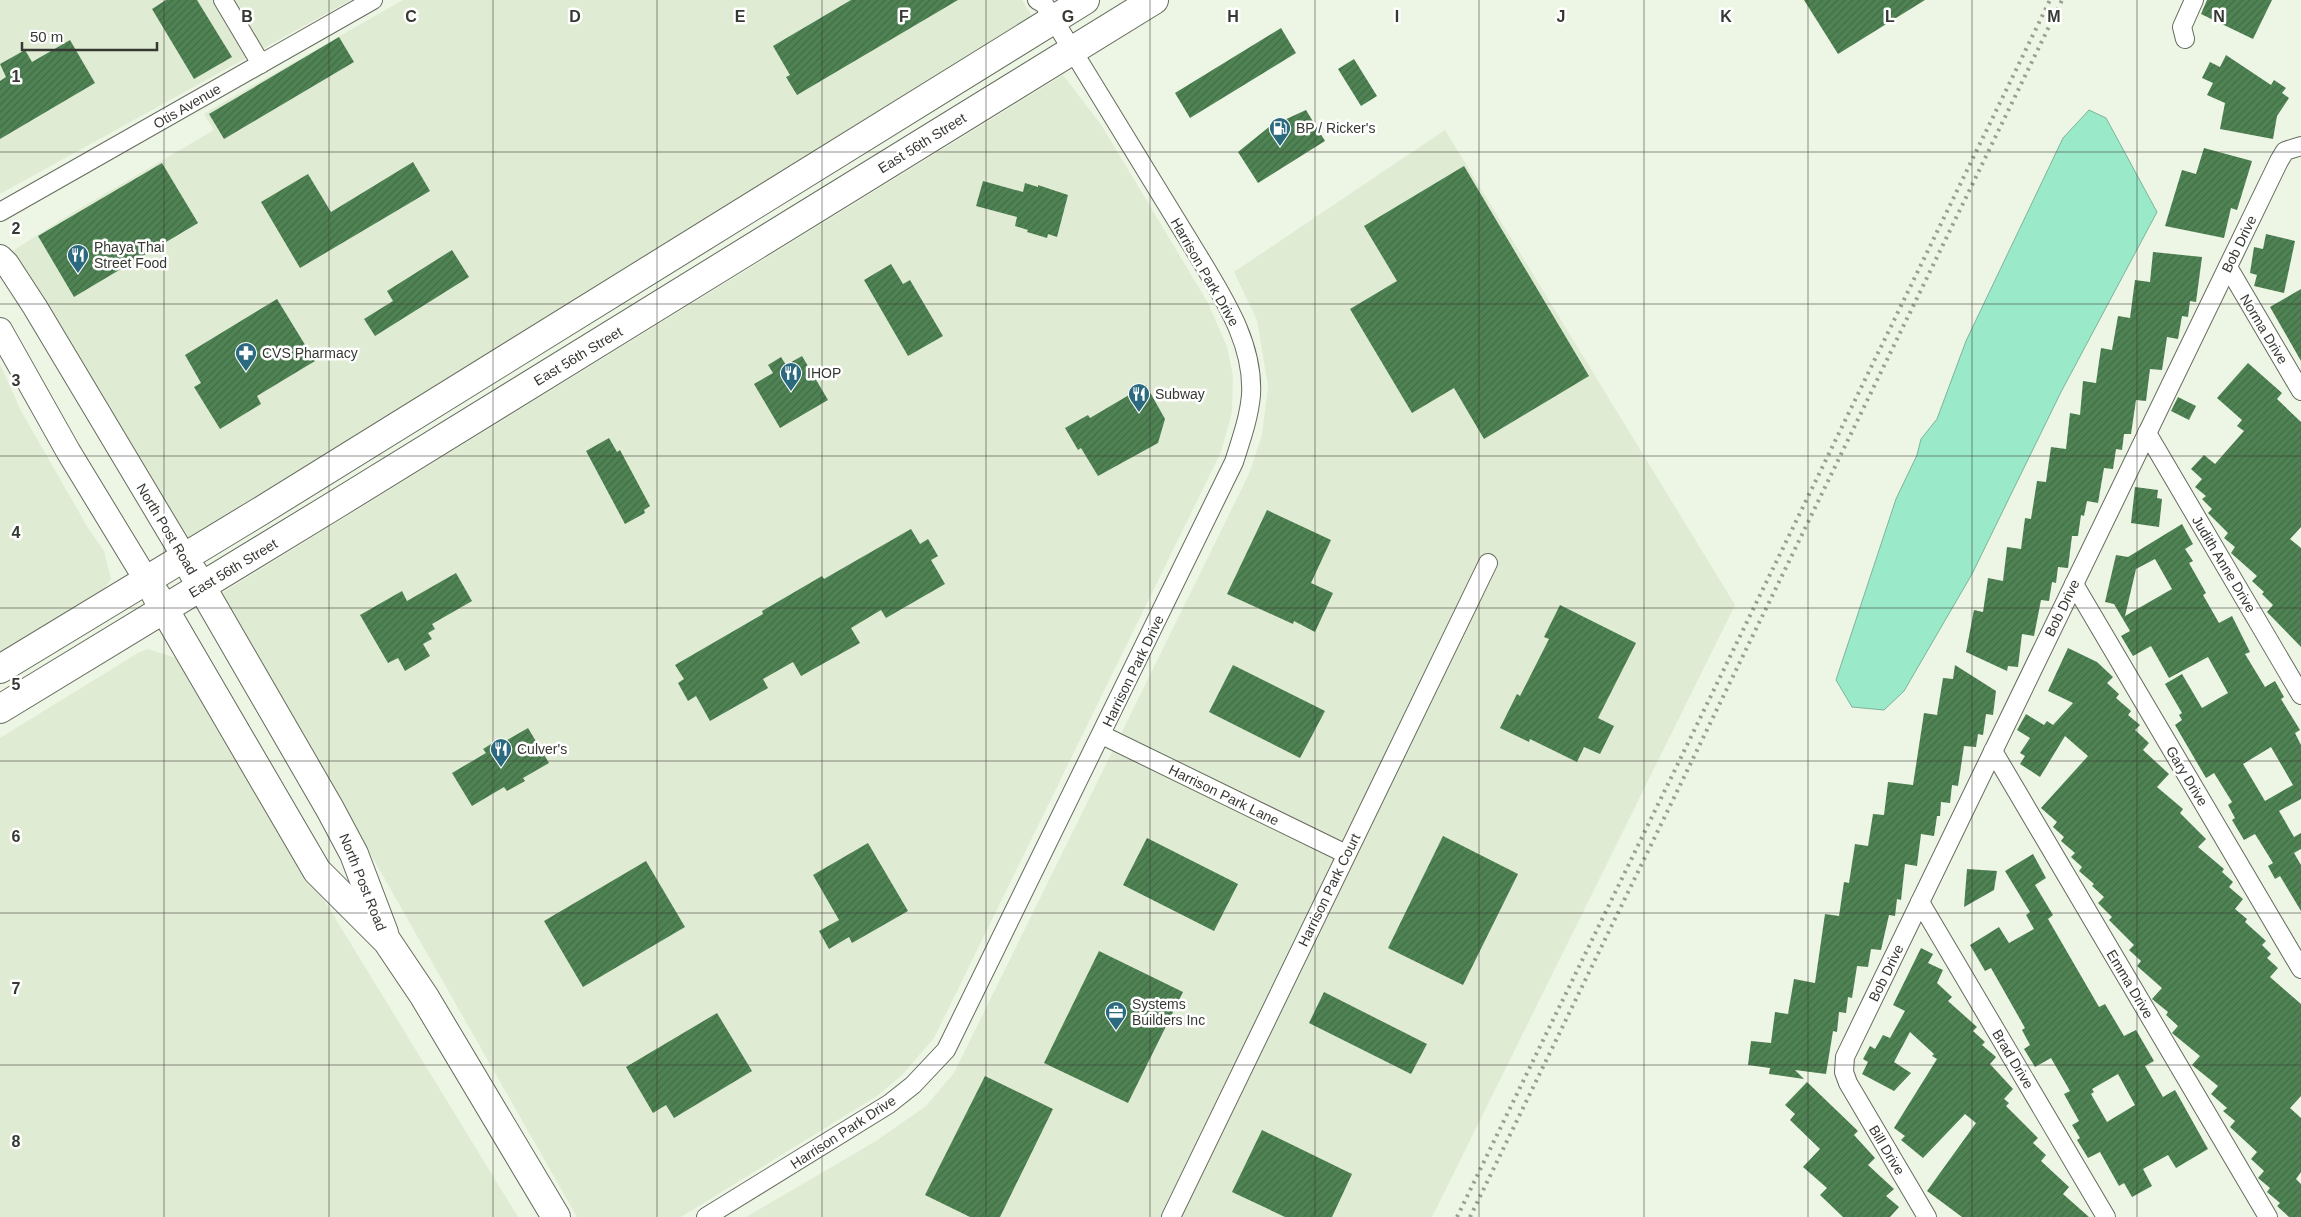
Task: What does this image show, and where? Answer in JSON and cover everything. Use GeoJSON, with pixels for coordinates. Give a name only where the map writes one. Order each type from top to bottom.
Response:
{"type":"FeatureCollection","features":[{"type":"Feature","properties":{"kind":"main road","name":"East 56th Street"},"geometry":{"type":"LineString","coordinates":[[0,669],[546,335],[1052,18],[1085,0]]}},
{"type":"Feature","properties":{"kind":"main road","name":"East 56th Street"},"geometry":{"type":"LineString","coordinates":[[0,709],[628,325],[1052,18],[1154,0]]}},
{"type":"Feature","properties":{"kind":"main road"},"geometry":{"type":"LineString","coordinates":[[628,325],[627,312],[629,306],[699,260],[719,241],[727,223]]}},
{"type":"Feature","properties":{"kind":"main road"},"geometry":{"type":"LineString","coordinates":[[480,416],[484,401],[495,388],[549,354],[552,345],[546,335]]}},
{"type":"Feature","properties":{"kind":"main road","name":"North Post Road"},"geometry":{"type":"LineString","coordinates":[[184,558],[330,808],[354,854],[387,941]]}},
{"type":"Feature","properties":{"kind":"main road","name":"North Post Road"},"geometry":{"type":"LineString","coordinates":[[147,580],[317,872],[387,941],[424,996],[556,1217]]}},
{"type":"Feature","properties":{"kind":"street"},"geometry":{"type":"LineString","coordinates":[[223,0],[261,64]]}},
{"type":"Feature","properties":{"kind":"street","name":"Otis Avenue"},"geometry":{"type":"LineString","coordinates":[[0,212],[373,0]]}},
{"type":"Feature","properties":{"kind":"street"},"geometry":{"type":"LineString","coordinates":[[2185,40],[2182,27],[2194,0]]}},
{"type":"Feature","properties":{"kind":"street","name":"Harrison Park Drive"},"geometry":{"type":"LineString","coordinates":[[706,1217],[889,1104],[913,1085],[946,1050],[1234,462],[1249,409],[1251,393],[1244,345],[1224,299],[1052,18]]}},
{"type":"Feature","properties":{"kind":"street","name":"Bob Drive"},"geometry":{"type":"LineString","coordinates":[[1848,1083],[1844,1072],[1845,1057],[2279,161],[2285,151],[2301,146]]}},
{"type":"Feature","properties":{"kind":"street","name":"North Post Road"},"geometry":{"type":"LineString","coordinates":[[0,257],[35,307],[184,558]]}},
{"type":"Feature","properties":{"kind":"street","name":"Norma Drive"},"geometry":{"type":"LineString","coordinates":[[2228,267],[2301,391]]}},
{"type":"Feature","properties":{"kind":"street","name":"North Post Road"},"geometry":{"type":"LineString","coordinates":[[0,330],[68,451],[147,580]]}},
{"type":"Feature","properties":{"kind":"street","name":"Judith Anne Drive"},"geometry":{"type":"LineString","coordinates":[[2147,433],[2301,695]]}},
{"type":"Feature","properties":{"kind":"street","name":"Harrison Park Court"},"geometry":{"type":"LineString","coordinates":[[1171,1217],[1488,563]]}},
{"type":"Feature","properties":{"kind":"street","name":"Gary Drive"},"geometry":{"type":"LineString","coordinates":[[2074,584],[2301,969]]}},
{"type":"Feature","properties":{"kind":"street","name":"Harrison Park Lane"},"geometry":{"type":"LineString","coordinates":[[1102,734],[1346,854]]}},
{"type":"Feature","properties":{"kind":"street","name":"Emma Drive"},"geometry":{"type":"LineString","coordinates":[[1993,751],[2268,1217]]}},
{"type":"Feature","properties":{"kind":"street","name":"Brad Drive"},"geometry":{"type":"LineString","coordinates":[[1920,902],[2106,1217]]}},
{"type":"Feature","properties":{"kind":"street","name":"Bill Drive"},"geometry":{"type":"LineString","coordinates":[[1848,1083],[1927,1217]]}},
{"type":"Feature","properties":{"kind":"shaded area"},"geometry":{"type":"Polygon","coordinates":[[[0,0],[351,0],[0,194],[0,0]]]}},
{"type":"Feature","properties":{"kind":"shaded area"},"geometry":{"type":"Polygon","coordinates":[[[403,0],[1022,0],[1034,20],[184,540],[11,252],[72,213],[214,130],[204,114],[210,110],[403,0]]]}},
{"type":"Feature","properties":{"kind":"shaded area"},"geometry":{"type":"Polygon","coordinates":[[[1063,75],[1102,126],[1208,303],[1227,347],[1233,376],[1232,412],[1221,452],[934,1038],[903,1074],[877,1096],[681,1217],[577,1217],[222,593],[1063,75]]]}},
{"type":"Feature","properties":{"kind":"shaded area"},"geometry":{"type":"Polygon","coordinates":[[[2089,110],[2106,118],[2157,212],[2061,392],[1972,574],[1904,691],[1884,710],[1852,707],[1836,680],[1896,499],[1917,455],[1921,439],[1937,419],[1966,341],[2063,138],[2089,110]]]}},
{"type":"Feature","properties":{"kind":"shaded area"},"geometry":{"type":"Polygon","coordinates":[[[1445,130],[1735,605],[1432,1217],[746,1217],[876,1141],[926,1106],[954,1073],[1249,474],[1262,435],[1268,386],[1257,320],[1234,272],[1445,130]]]}},
{"type":"Feature","properties":{"kind":"shaded area"},"geometry":{"type":"Polygon","coordinates":[[[0,364],[21,411],[88,528],[104,551],[111,579],[100,594],[0,657],[0,364]]]}},
{"type":"Feature","properties":{"kind":"shaded area"},"geometry":{"type":"Polygon","coordinates":[[[148,649],[176,658],[518,1217],[0,1217],[0,738],[138,653],[148,649]]]}},
{"type":"Feature","properties":{"kind":"building"},"geometry":{"type":"Polygon","coordinates":[[[166,0],[197,0],[232,57],[194,79],[152,9],[166,0]]]}},
{"type":"Feature","properties":{"kind":"building"},"geometry":{"type":"Polygon","coordinates":[[[851,0],[958,0],[797,95],[786,77],[790,75],[773,46],[851,0]]]}},
{"type":"Feature","properties":{"kind":"building"},"geometry":{"type":"Polygon","coordinates":[[[1804,0],[1925,0],[1838,54],[1804,0]]]}},
{"type":"Feature","properties":{"kind":"building"},"geometry":{"type":"Polygon","coordinates":[[[2207,0],[2272,0],[2253,39],[2201,14],[2207,0]]]}},
{"type":"Feature","properties":{"kind":"building"},"geometry":{"type":"Polygon","coordinates":[[[1281,28],[1296,53],[1190,118],[1175,93],[1281,28]]]}},
{"type":"Feature","properties":{"kind":"building"},"geometry":{"type":"Polygon","coordinates":[[[339,37],[354,62],[224,139],[209,114],[339,37]]]}},
{"type":"Feature","properties":{"kind":"building"},"geometry":{"type":"Polygon","coordinates":[[[70,40],[95,83],[0,139],[0,81],[6,77],[0,64],[25,50],[32,62],[70,40]]]}},
{"type":"Feature","properties":{"kind":"building"},"geometry":{"type":"Polygon","coordinates":[[[2226,55],[2271,85],[2274,80],[2286,88],[2282,93],[2289,98],[2277,116],[2273,139],[2220,129],[2225,103],[2207,95],[2213,83],[2202,78],[2210,62],[2220,67],[2226,55]]]}},
{"type":"Feature","properties":{"kind":"building"},"geometry":{"type":"Polygon","coordinates":[[[1354,59],[1377,96],[1361,106],[1338,69],[1354,59]]]}},
{"type":"Feature","properties":{"kind":"building","name":"BP / Ricker's"},"geometry":{"type":"Polygon","coordinates":[[[1306,110],[1325,141],[1258,183],[1238,152],[1269,127],[1306,110]]]}},
{"type":"Feature","properties":{"kind":"building"},"geometry":{"type":"Polygon","coordinates":[[[2204,148],[2252,161],[2237,210],[2231,208],[2224,238],[2165,226],[2182,170],[2196,174],[2204,148]]]}},
{"type":"Feature","properties":{"kind":"building"},"geometry":{"type":"Polygon","coordinates":[[[413,162],[430,191],[300,268],[261,202],[308,174],[331,212],[413,162]]]}},
{"type":"Feature","properties":{"kind":"building"},"geometry":{"type":"Polygon","coordinates":[[[162,163],[198,223],[74,297],[38,236],[162,163]]]}},
{"type":"Feature","properties":{"kind":"building"},"geometry":{"type":"Polygon","coordinates":[[[1464,166],[1589,376],[1484,439],[1454,388],[1412,413],[1350,309],[1397,281],[1364,226],[1464,166]]]}},
{"type":"Feature","properties":{"kind":"building"},"geometry":{"type":"Polygon","coordinates":[[[983,181],[1023,192],[1025,183],[1038,187],[1038,185],[1068,195],[1057,237],[1048,234],[1047,238],[1027,232],[1028,230],[1015,226],[1017,217],[976,206],[983,181]]]}},
{"type":"Feature","properties":{"kind":"building"},"geometry":{"type":"Polygon","coordinates":[[[2266,234],[2295,241],[2284,293],[2254,286],[2257,275],[2250,273],[2254,247],[2263,249],[2266,234]]]}},
{"type":"Feature","properties":{"kind":"building"},"geometry":{"type":"Polygon","coordinates":[[[452,250],[469,277],[375,336],[364,319],[393,301],[387,291],[452,250]]]}},
{"type":"Feature","properties":{"kind":"building"},"geometry":{"type":"Polygon","coordinates":[[[2153,252],[2202,257],[2196,302],[2190,301],[2188,317],[2182,316],[2178,339],[2167,337],[2162,370],[2150,369],[2146,401],[2136,400],[2131,434],[2124,434],[2122,450],[2116,449],[2113,469],[2104,468],[2098,503],[2087,501],[2084,516],[2081,515],[2078,536],[2072,536],[2068,568],[2058,567],[2056,583],[2052,582],[2049,601],[2041,600],[2034,636],[2022,634],[2018,667],[2008,666],[2007,671],[1966,652],[1974,610],[1983,612],[1988,578],[2003,581],[2007,547],[2021,549],[2025,518],[2031,519],[2037,481],[2046,482],[2051,447],[2066,449],[2070,413],[2080,415],[2083,381],[2096,383],[2101,348],[2112,350],[2118,316],[2130,318],[2135,280],[2150,282],[2153,252]]]}},
{"type":"Feature","properties":{"kind":"building"},"geometry":{"type":"Polygon","coordinates":[[[891,264],[903,284],[910,280],[943,336],[908,356],[864,280],[891,264]]]}},
{"type":"Feature","properties":{"kind":"building"},"geometry":{"type":"Polygon","coordinates":[[[2301,289],[2301,361],[2270,307],[2301,289]]]}},
{"type":"Feature","properties":{"kind":"building","name":"CVS Pharmacy"},"geometry":{"type":"Polygon","coordinates":[[[277,299],[315,361],[257,396],[261,404],[220,429],[194,387],[201,383],[185,355],[277,299]]]}},
{"type":"Feature","properties":{"kind":"building","name":"IHOP"},"geometry":{"type":"Polygon","coordinates":[[[802,356],[828,400],[780,428],[754,384],[773,373],[768,365],[781,357],[786,365],[802,356]]]}},
{"type":"Feature","properties":{"kind":"building"},"geometry":{"type":"Polygon","coordinates":[[[2248,363],[2282,393],[2277,399],[2301,422],[2301,527],[2290,539],[2301,548],[2301,647],[2267,612],[2273,605],[2262,594],[2264,592],[2252,581],[2257,576],[2231,553],[2235,547],[2224,538],[2228,533],[2208,513],[2212,509],[2202,499],[2206,496],[2195,487],[2202,479],[2191,469],[2204,455],[2215,464],[2244,431],[2237,426],[2242,420],[2217,398],[2248,363]]]}},
{"type":"Feature","properties":{"kind":"building"},"geometry":{"type":"Polygon","coordinates":[[[1146,385],[1165,419],[1158,443],[1098,476],[1081,448],[1078,450],[1065,428],[1088,415],[1090,418],[1146,385]]]}},
{"type":"Feature","properties":{"kind":"building"},"geometry":{"type":"Polygon","coordinates":[[[2178,397],[2196,406],[2189,420],[2171,411],[2178,397]]]}},
{"type":"Feature","properties":{"kind":"building"},"geometry":{"type":"Polygon","coordinates":[[[609,438],[617,452],[620,450],[650,506],[644,510],[645,513],[625,524],[586,451],[609,438]]]}},
{"type":"Feature","properties":{"kind":"building"},"geometry":{"type":"Polygon","coordinates":[[[2135,487],[2158,490],[2157,498],[2162,499],[2159,527],[2131,523],[2135,487]]]}},
{"type":"Feature","properties":{"kind":"building"},"geometry":{"type":"Polygon","coordinates":[[[1267,510],[1331,540],[1311,583],[1333,593],[1315,632],[1294,621],[1293,624],[1227,594],[1267,510]]]}},
{"type":"Feature","properties":{"kind":"building"},"geometry":{"type":"Polygon","coordinates":[[[2182,524],[2193,544],[2185,549],[2193,561],[2189,563],[2206,593],[2203,595],[2219,623],[2232,616],[2250,652],[2245,654],[2265,687],[2275,681],[2284,697],[2281,699],[2300,730],[2295,733],[2301,745],[2301,799],[2279,811],[2294,837],[2301,833],[2301,849],[2294,853],[2301,865],[2301,911],[2280,876],[2275,879],[2268,866],[2273,863],[2255,834],[2244,840],[2232,820],[2235,818],[2228,805],[2232,802],[2214,773],[2206,778],[2175,725],[2182,720],[2179,715],[2182,713],[2165,684],[2182,674],[2202,708],[2228,693],[2208,657],[2169,678],[2151,646],[2133,656],[2121,636],[2130,631],[2114,604],[2105,602],[2116,555],[2128,557],[2182,524]],[[2155,559],[2136,569],[2125,616],[2172,589],[2155,559]],[[2271,747],[2243,764],[2265,801],[2293,785],[2271,747]]]}},
{"type":"Feature","properties":{"kind":"building"},"geometry":{"type":"Polygon","coordinates":[[[911,529],[920,544],[928,539],[938,556],[931,560],[945,584],[886,618],[881,610],[851,628],[860,643],[801,676],[793,662],[763,679],[768,688],[710,721],[696,696],[688,701],[678,683],[684,679],[675,665],[763,614],[762,611],[822,576],[824,579],[911,529]]]}},
{"type":"Feature","properties":{"kind":"building"},"geometry":{"type":"Polygon","coordinates":[[[456,573],[472,601],[432,624],[435,629],[428,633],[432,639],[423,644],[430,656],[405,671],[398,658],[388,663],[360,615],[402,591],[407,601],[456,573]]]}},
{"type":"Feature","properties":{"kind":"building"},"geometry":{"type":"Polygon","coordinates":[[[1560,605],[1636,643],[1598,718],[1614,726],[1600,754],[1584,747],[1577,762],[1530,739],[1529,742],[1500,728],[1517,694],[1520,696],[1549,639],[1544,637],[1560,605]]]}},
{"type":"Feature","properties":{"kind":"building"},"geometry":{"type":"Polygon","coordinates":[[[2068,648],[2097,662],[2113,677],[2107,683],[2119,694],[2116,698],[2131,711],[2128,715],[2140,725],[2135,730],[2149,743],[2143,750],[2169,774],[2157,787],[2183,809],[2180,813],[2206,839],[2198,847],[2224,869],[2222,872],[2233,882],[2229,887],[2243,899],[2235,909],[2247,919],[2245,922],[2266,941],[2262,945],[2271,954],[2267,958],[2278,968],[2270,977],[2301,1004],[2301,1096],[2290,1108],[2301,1118],[2301,1172],[2296,1179],[2301,1184],[2301,1217],[2289,1217],[2277,1206],[2280,1203],[2267,1192],[2270,1188],[2258,1178],[2264,1171],[2251,1159],[2257,1152],[2230,1127],[2235,1121],[2223,1111],[2227,1108],[2211,1094],[2218,1086],[2192,1065],[2200,1056],[2172,1033],[2178,1026],[2166,1015],[2168,1012],[2152,999],[2162,988],[2137,966],[2141,961],[2129,950],[2134,945],[2109,920],[2112,917],[2098,903],[2104,897],[2092,886],[2094,884],[2079,871],[2082,867],[2071,857],[2075,853],[2061,841],[2064,837],[2053,827],[2057,822],[2041,808],[2088,756],[2065,736],[2040,777],[2020,764],[2025,756],[2020,753],[2030,738],[2017,730],[2026,714],[2044,725],[2047,721],[2053,725],[2073,703],[2048,691],[2068,648]]]}},
{"type":"Feature","properties":{"kind":"building"},"geometry":{"type":"Polygon","coordinates":[[[1233,665],[1325,711],[1300,758],[1209,712],[1233,665]]]}},
{"type":"Feature","properties":{"kind":"building"},"geometry":{"type":"Polygon","coordinates":[[[1955,665],[1996,691],[1993,715],[1986,714],[1983,735],[1978,734],[1976,747],[1964,746],[1958,786],[1952,785],[1950,803],[1941,802],[1940,816],[1937,816],[1934,836],[1921,834],[1917,866],[1905,864],[1901,900],[1897,899],[1895,916],[1889,915],[1881,950],[1871,949],[1868,967],[1857,966],[1852,998],[1848,997],[1846,1013],[1839,1012],[1837,1032],[1833,1031],[1826,1074],[1795,1070],[1804,1079],[1769,1074],[1770,1068],[1748,1065],[1751,1041],[1771,1043],[1775,1012],[1788,1014],[1794,979],[1815,983],[1825,914],[1839,916],[1844,882],[1849,883],[1855,844],[1868,846],[1873,814],[1884,815],[1888,782],[1913,785],[1924,713],[1937,715],[1943,678],[1953,679],[1955,665]]]}},
{"type":"Feature","properties":{"kind":"building","name":"Culver's"},"geometry":{"type":"Polygon","coordinates":[[[528,728],[549,763],[523,778],[525,781],[507,791],[504,787],[472,806],[452,773],[486,753],[483,749],[499,739],[502,743],[528,728]]]}},
{"type":"Feature","properties":{"kind":"building"},"geometry":{"type":"Polygon","coordinates":[[[1443,836],[1518,874],[1463,985],[1388,948],[1443,836]]]}},
{"type":"Feature","properties":{"kind":"building"},"geometry":{"type":"Polygon","coordinates":[[[1147,838],[1238,884],[1214,931],[1123,885],[1147,838]]]}},
{"type":"Feature","properties":{"kind":"building"},"geometry":{"type":"Polygon","coordinates":[[[868,843],[908,911],[852,943],[849,937],[829,949],[819,931],[839,920],[813,875],[868,843]]]}},
{"type":"Feature","properties":{"kind":"building"},"geometry":{"type":"Polygon","coordinates":[[[2033,854],[2046,878],[2035,885],[2053,915],[2048,919],[2099,1007],[2105,1004],[2124,1036],[2136,1030],[2154,1061],[2145,1066],[2163,1097],[2175,1090],[2208,1149],[2176,1168],[2168,1155],[2143,1169],[2152,1186],[2132,1197],[2124,1183],[2119,1186],[2100,1152],[2088,1158],[2077,1140],[2080,1138],[2072,1125],[2079,1121],[2064,1094],[2070,1091],[2051,1058],[2035,1067],[2024,1049],[2030,1045],[2022,1030],[2025,1028],[1991,968],[1985,971],[1970,945],[1999,927],[2009,943],[2034,929],[2026,915],[2030,912],[2005,871],[2033,854]],[[2118,1074],[2092,1089],[2094,1092],[2091,1094],[2107,1122],[2135,1105],[2118,1074]]]}},
{"type":"Feature","properties":{"kind":"building"},"geometry":{"type":"Polygon","coordinates":[[[646,861],[685,927],[583,987],[544,921],[646,861]]]}},
{"type":"Feature","properties":{"kind":"building"},"geometry":{"type":"Polygon","coordinates":[[[1967,869],[1997,871],[1994,890],[1964,907],[1967,869]]]}},
{"type":"Feature","properties":{"kind":"building"},"geometry":{"type":"Polygon","coordinates":[[[1921,948],[1933,954],[1928,963],[1943,970],[1937,983],[1952,997],[1948,1001],[1977,1027],[1973,1031],[1985,1042],[1982,1045],[1996,1057],[1990,1064],[2013,1089],[2004,1099],[2009,1103],[2006,1106],[2038,1138],[2033,1143],[2046,1155],[2041,1161],[2069,1187],[2063,1194],[2089,1217],[1962,1217],[1927,1191],[1976,1123],[1965,1114],[1923,1158],[1901,1140],[1905,1136],[1894,1128],[1937,1059],[1910,1032],[1894,1062],[1911,1073],[1894,1091],[1862,1074],[1868,1062],[1863,1059],[1870,1046],[1875,1049],[1883,1035],[1890,1038],[1905,1011],[1893,1005],[1921,948]]]}},
{"type":"Feature","properties":{"kind":"building"},"geometry":{"type":"Polygon","coordinates":[[[1099,951],[1183,992],[1128,1103],[1044,1063],[1099,951]]]}},
{"type":"Feature","properties":{"kind":"building"},"geometry":{"type":"Polygon","coordinates":[[[1324,992],[1427,1044],[1411,1074],[1309,1023],[1324,992]]]}},
{"type":"Feature","properties":{"kind":"building"},"geometry":{"type":"Polygon","coordinates":[[[717,1013],[752,1071],[674,1118],[666,1105],[653,1113],[626,1067],[717,1013]]]}},
{"type":"Feature","properties":{"kind":"building"},"geometry":{"type":"Polygon","coordinates":[[[985,1076],[1053,1109],[1000,1217],[970,1217],[925,1195],[985,1076]]]}},
{"type":"Feature","properties":{"kind":"building"},"geometry":{"type":"Polygon","coordinates":[[[1807,1082],[1858,1131],[1854,1135],[1875,1158],[1868,1165],[1894,1189],[1886,1196],[1899,1207],[1890,1217],[1843,1217],[1820,1195],[1827,1188],[1803,1167],[1820,1149],[1790,1120],[1795,1114],[1785,1105],[1807,1082]]]}},
{"type":"Feature","properties":{"kind":"building"},"geometry":{"type":"Polygon","coordinates":[[[1262,1130],[1352,1174],[1332,1217],[1285,1217],[1232,1192],[1262,1130]]]}},
{"type":"Feature","properties":{"kind":"railway"},"geometry":{"type":"LineString","coordinates":[[1457,1217],[2050,0]]}},
{"type":"Feature","properties":{"kind":"railway"},"geometry":{"type":"LineString","coordinates":[[1470,1217],[2062,0]]}},
{"type":"Feature","properties":{"kind":"place","name":"BP / Ricker's"},"geometry":{"type":"Point","coordinates":[1280,147]}},
{"type":"Feature","properties":{"kind":"place","name":"Phaya Thai Street Food"},"geometry":{"type":"Point","coordinates":[78,274]}},
{"type":"Feature","properties":{"kind":"place","name":"CVS Pharmacy"},"geometry":{"type":"Point","coordinates":[246,372]}},
{"type":"Feature","properties":{"kind":"place","name":"IHOP"},"geometry":{"type":"Point","coordinates":[791,392]}},
{"type":"Feature","properties":{"kind":"place","name":"Subway"},"geometry":{"type":"Point","coordinates":[1139,413]}},
{"type":"Feature","properties":{"kind":"place","name":"Culver's"},"geometry":{"type":"Point","coordinates":[501,768]}},
{"type":"Feature","properties":{"kind":"place","name":"Systems Builders Inc"},"geometry":{"type":"Point","coordinates":[1116,1031]}}]}
